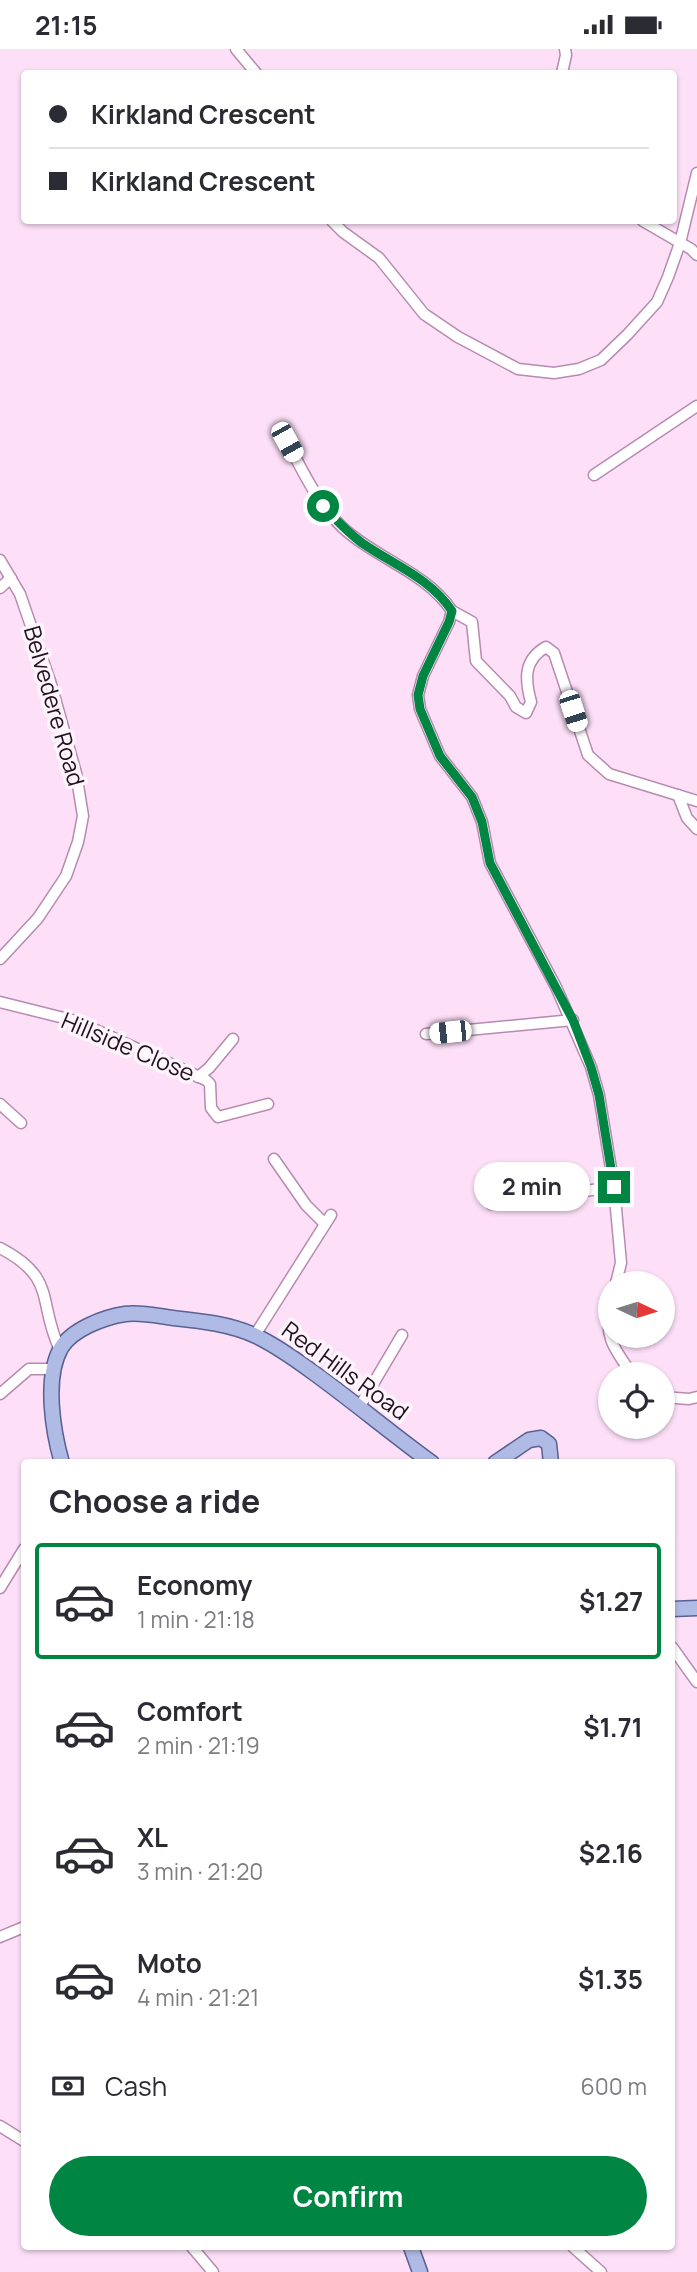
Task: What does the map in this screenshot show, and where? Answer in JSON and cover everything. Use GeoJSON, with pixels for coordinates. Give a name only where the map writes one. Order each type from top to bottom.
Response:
{"type":"FeatureCollection","features":[{"type":"Feature","properties":{"kind":"main road","name":"Red Hills Road"},"geometry":{"type":"LineString","coordinates":[[60,1350],[74,1335],[91,1326],[128,1314],[236,1328],[282,1350],[427,1459]]}},
{"type":"Feature","properties":{"kind":"main road"},"geometry":{"type":"LineString","coordinates":[[60,1350],[54,1369],[52,1395],[53,1426],[61,1459]]}},
{"type":"Feature","properties":{"kind":"main road"},"geometry":{"type":"LineString","coordinates":[[501,1459],[529,1440],[541,1438],[549,1444],[551,1459]]}},
{"type":"Feature","properties":{"kind":"main road"},"geometry":{"type":"LineString","coordinates":[[675,1609],[697,1608]]}},
{"type":"Feature","properties":{"kind":"main road"},"geometry":{"type":"LineString","coordinates":[[412,2250],[420,2272]]}},
{"type":"Feature","properties":{"kind":"street"},"geometry":{"type":"LineString","coordinates":[[236,49],[254,70]]}},
{"type":"Feature","properties":{"kind":"street"},"geometry":{"type":"LineString","coordinates":[[563,70],[565,49]]}},
{"type":"Feature","properties":{"kind":"street"},"geometry":{"type":"LineString","coordinates":[[335,224],[379,258],[424,314],[458,337],[518,369],[554,373],[579,369],[601,359],[657,302],[680,243],[697,173]]}},
{"type":"Feature","properties":{"kind":"street"},"geometry":{"type":"LineString","coordinates":[[648,224],[697,255]]}},
{"type":"Feature","properties":{"kind":"street"},"geometry":{"type":"LineString","coordinates":[[594,475],[697,405]]}},
{"type":"Feature","properties":{"kind":"street"},"geometry":{"type":"LineString","coordinates":[[287,442],[323,506],[343,527],[363,543],[418,577],[442,596],[452,611],[472,622],[476,661],[510,696],[516,707],[526,713],[531,702],[526,684],[529,663],[535,653],[546,647],[554,653],[588,755],[609,774],[697,801]]}},
{"type":"Feature","properties":{"kind":"street","name":"Belvedere Road"},"geometry":{"type":"LineString","coordinates":[[0,560],[27,610],[76,772],[83,816],[78,842],[66,876],[38,918],[0,959]]}},
{"type":"Feature","properties":{"kind":"street"},"geometry":{"type":"LineString","coordinates":[[0,588],[12,578]]}},
{"type":"Feature","properties":{"kind":"street"},"geometry":{"type":"LineString","coordinates":[[452,611],[423,676],[418,695],[420,709],[440,756],[472,797],[482,822],[490,863],[573,1020],[591,1067],[599,1095],[614,1187],[621,1263],[619,1271]]}},
{"type":"Feature","properties":{"kind":"street"},"geometry":{"type":"LineString","coordinates":[[678,795],[687,818],[697,829]]}},
{"type":"Feature","properties":{"kind":"street","name":"Hillside Close"},"geometry":{"type":"LineString","coordinates":[[0,1002],[76,1021],[198,1077],[210,1084],[212,1113],[218,1117],[268,1104]]}},
{"type":"Feature","properties":{"kind":"street"},"geometry":{"type":"LineString","coordinates":[[426,1034],[573,1020]]}},
{"type":"Feature","properties":{"kind":"street"},"geometry":{"type":"LineString","coordinates":[[198,1077],[233,1039]]}},
{"type":"Feature","properties":{"kind":"street"},"geometry":{"type":"LineString","coordinates":[[0,1104],[21,1123]]}},
{"type":"Feature","properties":{"kind":"street"},"geometry":{"type":"LineString","coordinates":[[255,1335],[328,1219],[306,1205],[274,1159]]}},
{"type":"Feature","properties":{"kind":"street"},"geometry":{"type":"LineString","coordinates":[[491,1204],[614,1187]]}},
{"type":"Feature","properties":{"kind":"street"},"geometry":{"type":"LineString","coordinates":[[0,1248],[16,1256],[31,1268],[39,1279],[60,1350]]}},
{"type":"Feature","properties":{"kind":"street"},"geometry":{"type":"LineString","coordinates":[[359,1406],[402,1335]]}},
{"type":"Feature","properties":{"kind":"street"},"geometry":{"type":"LineString","coordinates":[[0,1394],[29,1369],[54,1369]]}},
{"type":"Feature","properties":{"kind":"street"},"geometry":{"type":"LineString","coordinates":[[675,1397],[697,1397]]}},
{"type":"Feature","properties":{"kind":"street"},"geometry":{"type":"LineString","coordinates":[[0,1588],[21,1554]]}},
{"type":"Feature","properties":{"kind":"street"},"geometry":{"type":"LineString","coordinates":[[675,1651],[697,1682]]}},
{"type":"Feature","properties":{"kind":"street"},"geometry":{"type":"LineString","coordinates":[[0,1937],[21,1928]]}},
{"type":"Feature","properties":{"kind":"street"},"geometry":{"type":"LineString","coordinates":[[0,2126],[21,2139]]}},
{"type":"Feature","properties":{"kind":"street"},"geometry":{"type":"LineString","coordinates":[[195,2250],[213,2272]]}},
{"type":"Feature","properties":{"kind":"street"},"geometry":{"type":"LineString","coordinates":[[576,2250],[601,2272]]}},
{"type":"Feature","properties":{"kind":"route"},"geometry":{"type":"LineString","coordinates":[[323,506],[363,543],[418,577],[442,596],[452,611],[423,676],[418,695],[420,709],[440,756],[472,797],[482,822],[490,863],[573,1020],[599,1095],[614,1187]]}}]}
